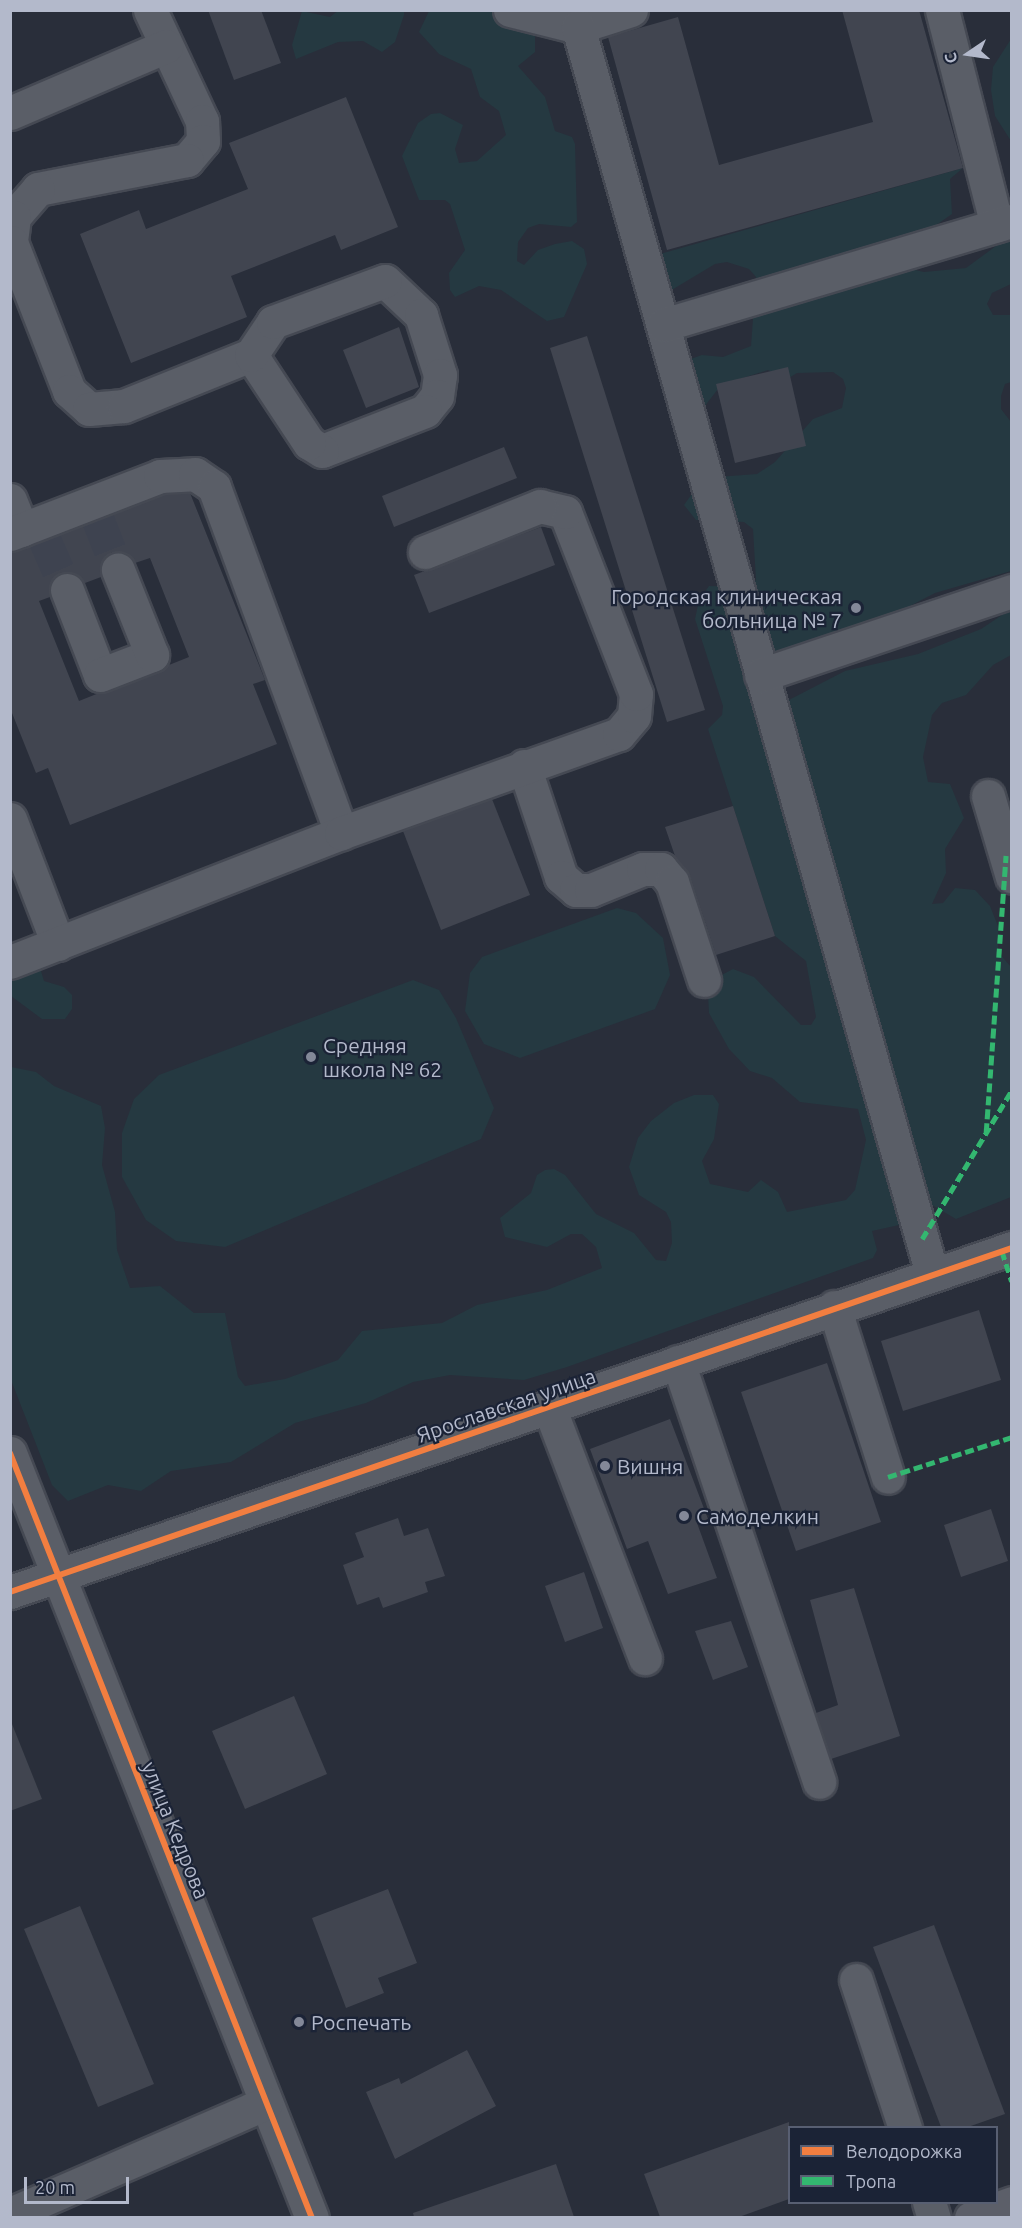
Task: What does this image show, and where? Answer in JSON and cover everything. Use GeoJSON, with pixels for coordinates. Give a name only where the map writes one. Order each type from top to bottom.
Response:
{"type":"FeatureCollection","features":[{"type":"Feature","properties":{"kind":"main road"},"geometry":{"type":"LineString","coordinates":[[971,2217],[1010,2208]]}},
{"type":"Feature","properties":{"kind":"street"},"geometry":{"type":"LineString","coordinates":[[150,10],[202,121],[203,141],[187,160],[38,189],[14,217],[11,242],[69,391],[89,409],[123,406],[251,355],[273,322],[385,281],[421,315],[440,375],[437,396],[425,411],[322,451],[309,443],[251,355]]}},
{"type":"Feature","properties":{"kind":"street"},"geometry":{"type":"LineString","coordinates":[[510,10],[578,27],[631,10]]}},
{"type":"Feature","properties":{"kind":"street"},"geometry":{"type":"LineString","coordinates":[[663,325],[1004,223],[942,10]]}},
{"type":"Feature","properties":{"kind":"street"},"geometry":{"type":"LineString","coordinates":[[578,27],[932,1274]]}},
{"type":"Feature","properties":{"kind":"street"},"geometry":{"type":"LineString","coordinates":[[10,113],[166,46]]}},
{"type":"Feature","properties":{"kind":"street"},"geometry":{"type":"LineString","coordinates":[[10,500],[29,531],[94,511],[160,476],[195,474],[214,487],[341,833]]}},
{"type":"Feature","properties":{"kind":"street"},"geometry":{"type":"LineString","coordinates":[[10,962],[341,833],[619,734],[634,716],[636,694],[565,512],[540,506],[425,552]]}},
{"type":"Feature","properties":{"kind":"street"},"geometry":{"type":"LineString","coordinates":[[67,590],[100,675],[152,655],[118,570]]}},
{"type":"Feature","properties":{"kind":"street"},"geometry":{"type":"LineString","coordinates":[[762,675],[1011,591]]}},
{"type":"Feature","properties":{"kind":"street"},"geometry":{"type":"LineString","coordinates":[[524,766],[561,878],[576,890],[591,890],[643,869],[661,869],[672,882],[704,980]]}},
{"type":"Feature","properties":{"kind":"street"},"geometry":{"type":"LineString","coordinates":[[988,796],[1011,877]]}},
{"type":"Feature","properties":{"kind":"street"},"geometry":{"type":"LineString","coordinates":[[10,819],[58,944]]}},
{"type":"Feature","properties":{"kind":"street","name":"Ярославская улица"},"geometry":{"type":"LineString","coordinates":[[10,1592],[1011,1248]]}},
{"type":"Feature","properties":{"kind":"street"},"geometry":{"type":"LineString","coordinates":[[834,1307],[888,1477]]}},
{"type":"Feature","properties":{"kind":"street"},"geometry":{"type":"LineString","coordinates":[[678,1362],[819,1782]]}},
{"type":"Feature","properties":{"kind":"street"},"geometry":{"type":"LineString","coordinates":[[549,1407],[645,1658]]}},
{"type":"Feature","properties":{"kind":"street","name":"улица Кедрова"},"geometry":{"type":"LineString","coordinates":[[10,1453],[312,2217]]}},
{"type":"Feature","properties":{"kind":"street"},"geometry":{"type":"LineString","coordinates":[[856,1980],[905,2126]]}},
{"type":"Feature","properties":{"kind":"street"},"geometry":{"type":"LineString","coordinates":[[10,2214],[266,2103]]}},
{"type":"Feature","properties":{"kind":"shaded area"},"geometry":{"type":"Polygon","coordinates":[[[339,10],[404,11],[404,15],[395,42],[382,52],[363,41],[338,42],[296,59],[292,45],[302,11],[330,17],[339,10]]]}},
{"type":"Feature","properties":{"kind":"shaded area"},"geometry":{"type":"Polygon","coordinates":[[[429,11],[517,11],[535,26],[535,52],[518,66],[545,97],[555,131],[572,137],[575,144],[577,222],[571,227],[539,224],[528,228],[518,242],[517,261],[524,265],[538,250],[555,244],[572,241],[584,249],[587,264],[564,317],[547,321],[501,290],[479,286],[455,297],[450,290],[449,273],[465,250],[450,204],[445,200],[419,200],[402,156],[418,123],[431,114],[440,113],[463,125],[455,149],[459,163],[477,161],[506,135],[499,111],[480,97],[471,69],[439,54],[419,32],[429,11]]]}},
{"type":"Feature","properties":{"kind":"shaded area"},"geometry":{"type":"Polygon","coordinates":[[[1011,39],[1012,141],[995,116],[991,90],[993,67],[1011,39]]]}},
{"type":"Feature","properties":{"kind":"shaded area"},"geometry":{"type":"Polygon","coordinates":[[[963,168],[950,179],[952,214],[929,230],[908,262],[915,270],[924,272],[966,268],[1011,235],[1011,284],[992,293],[987,304],[993,315],[1011,315],[1011,382],[1005,384],[1001,396],[1001,409],[1011,422],[1011,571],[935,593],[858,633],[793,647],[773,660],[783,703],[845,671],[918,654],[981,629],[1011,609],[1011,655],[993,665],[966,695],[942,703],[932,715],[923,757],[928,782],[950,784],[964,818],[945,849],[946,873],[932,904],[943,903],[955,888],[975,890],[990,906],[998,926],[998,952],[1011,967],[1011,1197],[956,1219],[932,1205],[908,1223],[872,1231],[877,1250],[873,1258],[567,1367],[524,1380],[450,1375],[413,1382],[366,1403],[295,1423],[231,1462],[171,1471],[141,1491],[108,1485],[68,1501],[52,1485],[11,1380],[11,1067],[36,1072],[54,1086],[101,1106],[105,1128],[102,1165],[115,1212],[117,1250],[130,1288],[160,1286],[194,1313],[225,1313],[238,1377],[245,1386],[285,1379],[338,1360],[362,1331],[442,1323],[477,1305],[547,1290],[602,1268],[596,1247],[582,1234],[571,1234],[547,1247],[505,1237],[500,1218],[531,1193],[537,1175],[545,1170],[554,1169],[565,1175],[596,1214],[634,1233],[656,1260],[666,1261],[672,1243],[671,1222],[666,1212],[639,1195],[629,1167],[638,1138],[651,1121],[674,1103],[694,1095],[713,1095],[719,1104],[714,1139],[702,1161],[710,1184],[748,1192],[761,1180],[778,1192],[787,1212],[846,1200],[855,1190],[866,1140],[858,1109],[800,1102],[772,1078],[750,1071],[729,1049],[709,1013],[708,994],[716,978],[733,969],[754,977],[801,1025],[811,1025],[816,1017],[806,961],[775,936],[708,729],[722,715],[723,706],[695,619],[699,600],[709,586],[750,587],[756,580],[753,529],[744,522],[696,520],[684,505],[694,491],[717,477],[757,474],[775,462],[813,419],[842,408],[846,388],[843,379],[833,372],[797,373],[787,379],[768,370],[721,385],[698,415],[682,362],[702,355],[723,357],[751,346],[756,277],[749,269],[727,262],[715,264],[670,291],[647,234],[660,254],[963,168]]]}},
{"type":"Feature","properties":{"kind":"shaded area"},"geometry":{"type":"Polygon","coordinates":[[[617,908],[636,913],[663,938],[670,975],[655,1009],[520,1058],[484,1044],[465,1011],[470,973],[482,957],[617,908]]]}},
{"type":"Feature","properties":{"kind":"shaded area"},"geometry":{"type":"Polygon","coordinates":[[[10,956],[37,958],[44,981],[64,987],[72,995],[72,1009],[65,1019],[42,1019],[11,996],[10,956]]]}},
{"type":"Feature","properties":{"kind":"shaded area"},"geometry":{"type":"Polygon","coordinates":[[[413,980],[439,990],[456,1018],[494,1108],[481,1139],[225,1247],[176,1241],[146,1220],[122,1177],[122,1133],[134,1099],[159,1075],[413,980]]]}},
{"type":"Feature","properties":{"kind":"building"},"geometry":{"type":"Polygon","coordinates":[[[208,10],[261,10],[281,63],[234,80],[208,10]]]}},
{"type":"Feature","properties":{"kind":"building"},"geometry":{"type":"Polygon","coordinates":[[[842,10],[919,10],[963,168],[667,250],[608,37],[678,17],[719,165],[873,122],[842,10]]]}},
{"type":"Feature","properties":{"kind":"building"},"geometry":{"type":"Polygon","coordinates":[[[346,97],[398,227],[341,250],[335,235],[231,276],[247,317],[131,363],[80,234],[139,210],[146,229],[248,189],[229,143],[346,97]]]}},
{"type":"Feature","properties":{"kind":"building"},"geometry":{"type":"Polygon","coordinates":[[[399,327],[419,387],[366,408],[343,350],[399,327]]]}},
{"type":"Feature","properties":{"kind":"building"},"geometry":{"type":"Polygon","coordinates":[[[587,336],[705,710],[667,722],[550,348],[587,336]]]}},
{"type":"Feature","properties":{"kind":"building"},"geometry":{"type":"Polygon","coordinates":[[[788,367],[806,446],[735,463],[716,384],[788,367]]]}},
{"type":"Feature","properties":{"kind":"building"},"geometry":{"type":"Polygon","coordinates":[[[504,447],[517,478],[394,527],[382,496],[504,447]]]}},
{"type":"Feature","properties":{"kind":"building"},"geometry":{"type":"Polygon","coordinates":[[[190,493],[265,680],[253,684],[277,744],[70,825],[48,768],[36,773],[10,708],[10,552],[164,495],[190,493]],[[112,552],[103,559],[101,577],[85,583],[70,572],[60,573],[49,587],[50,597],[39,601],[79,701],[189,657],[150,558],[135,563],[129,555],[112,552]]]}},
{"type":"Feature","properties":{"kind":"building"},"geometry":{"type":"Polygon","coordinates":[[[541,527],[555,565],[429,613],[414,575],[541,527]]]}},
{"type":"Feature","properties":{"kind":"building"},"geometry":{"type":"Polygon","coordinates":[[[492,799],[530,895],[441,930],[403,831],[492,799]]]}},
{"type":"Feature","properties":{"kind":"building"},"geometry":{"type":"Polygon","coordinates":[[[733,806],[775,936],[716,955],[690,876],[675,856],[665,827],[733,806]]]}},
{"type":"Feature","properties":{"kind":"building"},"geometry":{"type":"Polygon","coordinates":[[[979,1310],[1001,1380],[903,1411],[881,1341],[979,1310]]]}},
{"type":"Feature","properties":{"kind":"building"},"geometry":{"type":"Polygon","coordinates":[[[827,1363],[881,1522],[796,1551],[741,1392],[827,1363]]]}},
{"type":"Feature","properties":{"kind":"building"},"geometry":{"type":"Polygon","coordinates":[[[670,1419],[708,1519],[697,1523],[717,1578],[668,1594],[648,1541],[627,1549],[590,1449],[670,1419]]]}},
{"type":"Feature","properties":{"kind":"building"},"geometry":{"type":"Polygon","coordinates":[[[991,1509],[1008,1561],[961,1577],[944,1525],[991,1509]]]}},
{"type":"Feature","properties":{"kind":"building"},"geometry":{"type":"Polygon","coordinates":[[[398,1518],[404,1536],[428,1528],[445,1576],[425,1582],[428,1592],[383,1608],[379,1597],[357,1605],[343,1565],[364,1557],[355,1533],[398,1518]]]}},
{"type":"Feature","properties":{"kind":"building"},"geometry":{"type":"Polygon","coordinates":[[[584,1572],[603,1628],[565,1642],[545,1586],[584,1572]]]}},
{"type":"Feature","properties":{"kind":"building"},"geometry":{"type":"Polygon","coordinates":[[[854,1588],[900,1736],[831,1759],[816,1713],[838,1705],[810,1600],[854,1588]]]}},
{"type":"Feature","properties":{"kind":"building"},"geometry":{"type":"Polygon","coordinates":[[[731,1621],[748,1667],[713,1680],[695,1631],[731,1621]]]}},
{"type":"Feature","properties":{"kind":"building"},"geometry":{"type":"Polygon","coordinates":[[[294,1696],[327,1774],[245,1809],[212,1731],[294,1696]]]}},
{"type":"Feature","properties":{"kind":"building"},"geometry":{"type":"Polygon","coordinates":[[[12,1724],[42,1799],[10,1811],[10,1725],[12,1724]]]}},
{"type":"Feature","properties":{"kind":"building"},"geometry":{"type":"Polygon","coordinates":[[[388,1889],[417,1963],[378,1978],[384,1993],[346,2008],[312,1918],[388,1889]]]}},
{"type":"Feature","properties":{"kind":"building"},"geometry":{"type":"Polygon","coordinates":[[[80,1906],[154,2084],[98,2107],[24,1929],[80,1906]]]}},
{"type":"Feature","properties":{"kind":"building"},"geometry":{"type":"Polygon","coordinates":[[[934,1925],[1005,2114],[971,2126],[941,2126],[873,1947],[934,1925]]]}},
{"type":"Feature","properties":{"kind":"building"},"geometry":{"type":"Polygon","coordinates":[[[467,2050],[496,2106],[395,2159],[366,2092],[399,2078],[401,2084],[467,2050]]]}},
{"type":"Feature","properties":{"kind":"building"},"geometry":{"type":"Polygon","coordinates":[[[789,2122],[788,2199],[739,2217],[660,2217],[644,2174],[789,2122]]]}},
{"type":"Feature","properties":{"kind":"building"},"geometry":{"type":"Polygon","coordinates":[[[556,2164],[574,2217],[414,2217],[413,2213],[556,2164]]]}},
{"type":"Feature","properties":{"kind":"tunnel"},"geometry":{"type":"LineString","coordinates":[[98,519],[118,570]]}},
{"type":"Feature","properties":{"kind":"tunnel"},"geometry":{"type":"LineString","coordinates":[[45,540],[67,590]]}},
{"type":"Feature","properties":{"kind":"marked path"},"geometry":{"type":"LineString","coordinates":[[986,1132],[1006,856]]}},
{"type":"Feature","properties":{"kind":"marked path"},"geometry":{"type":"LineString","coordinates":[[922,1239],[1012,1090]]}},
{"type":"Feature","properties":{"kind":"marked path"},"geometry":{"type":"LineString","coordinates":[[1002,1251],[1012,1281]]}},
{"type":"Feature","properties":{"kind":"marked path"},"geometry":{"type":"LineString","coordinates":[[888,1477],[1012,1437]]}},
{"type":"Feature","properties":{"kind":"cycle path"},"geometry":{"type":"LineString","coordinates":[[10,1592],[1012,1248]]}},
{"type":"Feature","properties":{"kind":"cycle path"},"geometry":{"type":"LineString","coordinates":[[10,1453],[312,2218]]}},
{"type":"Feature","properties":{"kind":"place","name":"Городская клиническая больница № 7"},"geometry":{"type":"Point","coordinates":[856,608]}},
{"type":"Feature","properties":{"kind":"place","name":"Средняя школа № 62"},"geometry":{"type":"Point","coordinates":[311,1057]}},
{"type":"Feature","properties":{"kind":"place","name":"Вишня"},"geometry":{"type":"Point","coordinates":[605,1466]}},
{"type":"Feature","properties":{"kind":"place","name":"Самоделкин"},"geometry":{"type":"Point","coordinates":[684,1516]}},
{"type":"Feature","properties":{"kind":"place","name":"Роспечать"},"geometry":{"type":"Point","coordinates":[299,2022]}}]}
